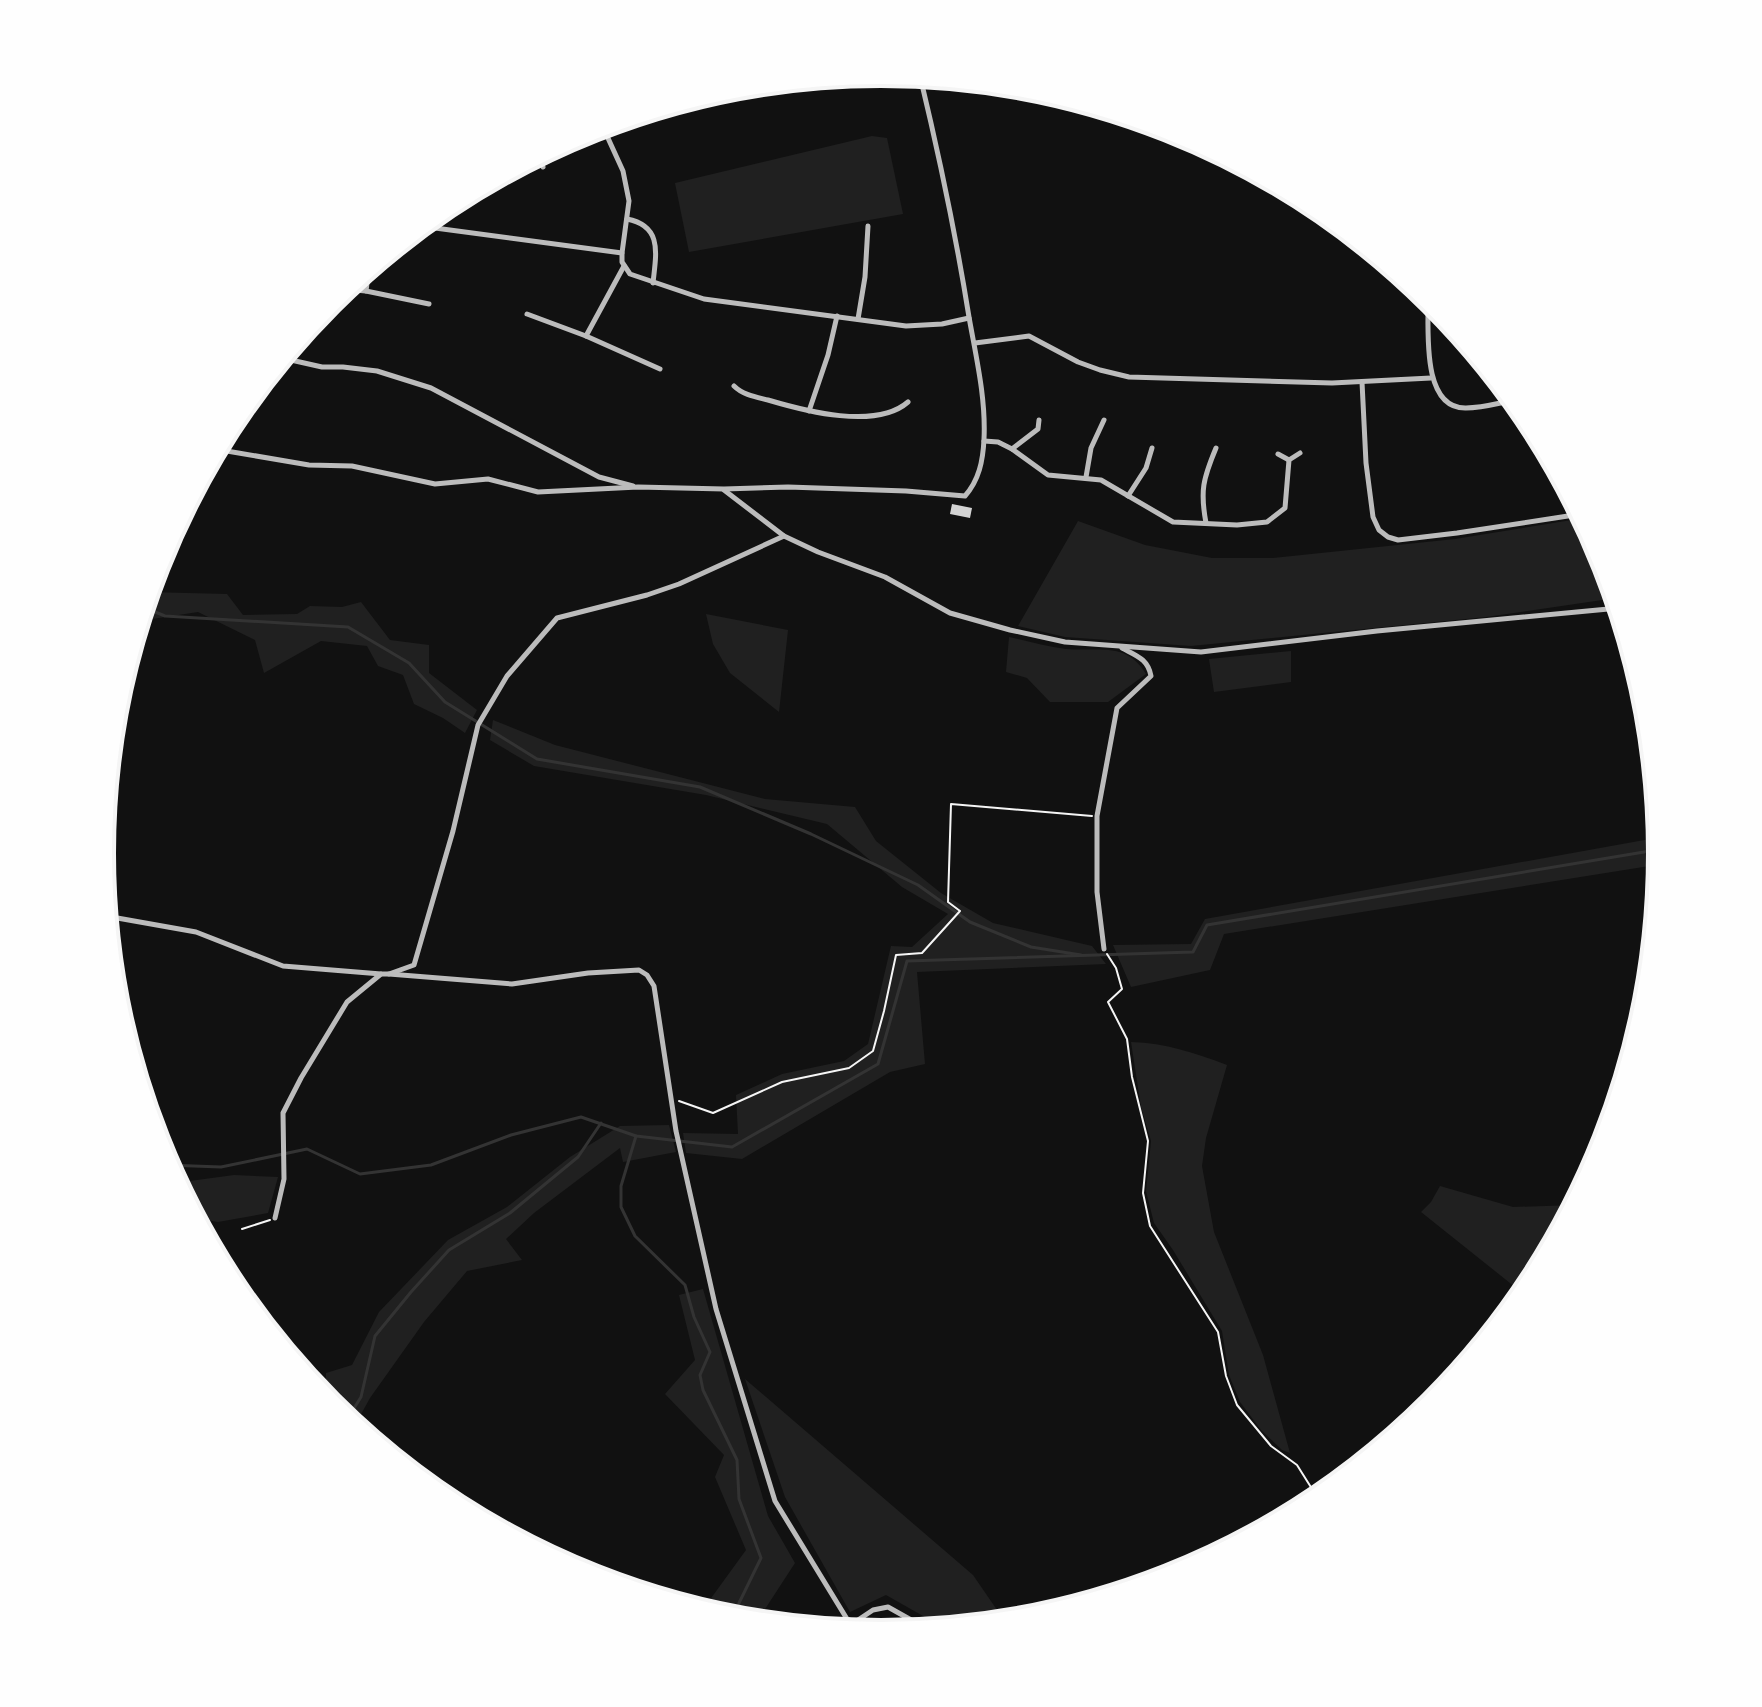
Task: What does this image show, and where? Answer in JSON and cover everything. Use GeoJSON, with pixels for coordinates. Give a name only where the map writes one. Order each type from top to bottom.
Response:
{"type":"FeatureCollection","features":[{"type":"Feature","properties":{"kind":"street"},"geometry":{"type":"LineString","coordinates":[[228,451],[309,465],[352,466],[435,484],[488,479],[538,492],[638,487],[788,487],[965,496],[978,476],[984,441],[983,414],[975,343],[925,88]]}},
{"type":"Feature","properties":{"kind":"street"},"geometry":{"type":"LineString","coordinates":[[607,137],[623,171],[629,201],[622,253],[624,266],[630,274],[704,299],[906,326],[942,324],[969,318]]}},
{"type":"Feature","properties":{"kind":"street"},"geometry":{"type":"LineString","coordinates":[[627,219],[642,222],[652,233],[656,253],[653,283]]}},
{"type":"Feature","properties":{"kind":"street"},"geometry":{"type":"LineString","coordinates":[[858,319],[865,277],[868,226]]}},
{"type":"Feature","properties":{"kind":"street"},"geometry":{"type":"LineString","coordinates":[[437,228],[622,253]]}},
{"type":"Feature","properties":{"kind":"street"},"geometry":{"type":"LineString","coordinates":[[586,336],[624,266]]}},
{"type":"Feature","properties":{"kind":"street"},"geometry":{"type":"LineString","coordinates":[[366,291],[367,284]]}},
{"type":"Feature","properties":{"kind":"street"},"geometry":{"type":"LineString","coordinates":[[360,290],[429,304]]}},
{"type":"Feature","properties":{"kind":"street"},"geometry":{"type":"LineString","coordinates":[[527,314],[660,369]]}},
{"type":"Feature","properties":{"kind":"street"},"geometry":{"type":"LineString","coordinates":[[809,411],[837,316]]}},
{"type":"Feature","properties":{"kind":"street"},"geometry":{"type":"LineString","coordinates":[[1429,316],[1431,378],[1442,397],[1463,409],[1502,402]]}},
{"type":"Feature","properties":{"kind":"street"},"geometry":{"type":"LineString","coordinates":[[975,343],[1029,336],[1078,362],[1129,377],[1362,382],[1431,378]]}},
{"type":"Feature","properties":{"kind":"street"},"geometry":{"type":"LineString","coordinates":[[293,360],[322,367],[377,371],[431,388],[599,477],[638,487]]}},
{"type":"Feature","properties":{"kind":"street"},"geometry":{"type":"LineString","coordinates":[[1362,382],[1366,463],[1373,517],[1379,530],[1388,537],[1398,540],[1570,516]]}},
{"type":"Feature","properties":{"kind":"street"},"geometry":{"type":"LineString","coordinates":[[734,386],[740,392],[809,411],[856,417],[892,411],[908,402]]}},
{"type":"Feature","properties":{"kind":"street"},"geometry":{"type":"LineString","coordinates":[[1012,449],[1038,429],[1039,420]]}},
{"type":"Feature","properties":{"kind":"street"},"geometry":{"type":"LineString","coordinates":[[1086,477],[1091,448],[1104,420]]}},
{"type":"Feature","properties":{"kind":"street"},"geometry":{"type":"LineString","coordinates":[[984,441],[998,442],[1012,449],[1048,475],[1101,480],[1173,522],[1237,525],[1267,522],[1285,508],[1289,460]]}},
{"type":"Feature","properties":{"kind":"street"},"geometry":{"type":"LineString","coordinates":[[1128,496],[1146,468],[1152,448]]}},
{"type":"Feature","properties":{"kind":"street"},"geometry":{"type":"LineString","coordinates":[[1206,523],[1201,498],[1203,479],[1216,448]]}},
{"type":"Feature","properties":{"kind":"street"},"geometry":{"type":"LineString","coordinates":[[1289,460],[1300,453]]}},
{"type":"Feature","properties":{"kind":"street"},"geometry":{"type":"LineString","coordinates":[[1278,454],[1289,460]]}},
{"type":"Feature","properties":{"kind":"street"},"geometry":{"type":"LineString","coordinates":[[724,489],[784,536],[885,577],[950,613],[1065,642],[1201,652],[1377,631],[1609,609]]}},
{"type":"Feature","properties":{"kind":"street"},"geometry":{"type":"LineString","coordinates":[[417,976],[414,965],[453,831],[478,725],[517,664],[557,618],[679,584],[784,536]]}},
{"type":"Feature","properties":{"kind":"street"},"geometry":{"type":"LineString","coordinates":[[1104,949],[1097,892],[1097,816],[1117,708],[1151,676],[1149,665],[1118,646]]}},
{"type":"Feature","properties":{"kind":"street"},"geometry":{"type":"LineString","coordinates":[[116,918],[196,932],[283,966],[512,984],[588,973],[639,970],[647,975],[654,986],[670,1097],[716,1309],[775,1501],[849,1620]]}},
{"type":"Feature","properties":{"kind":"street"},"geometry":{"type":"LineString","coordinates":[[389,974],[414,965]]}},
{"type":"Feature","properties":{"kind":"street"},"geometry":{"type":"LineString","coordinates":[[275,1218],[284,1179],[283,1113],[347,1002],[381,974]]}},
{"type":"Feature","properties":{"kind":"street"},"geometry":{"type":"LineString","coordinates":[[858,1620],[873,1610],[888,1607],[911,1620]]}},
{"type":"Feature","properties":{"kind":"path"},"geometry":{"type":"LineString","coordinates":[[670,1097],[713,1113],[782,1082],[849,1068],[873,1051],[896,955],[922,953],[960,911],[948,902],[951,804],[1097,816]]}},
{"type":"Feature","properties":{"kind":"path"},"geometry":{"type":"LineString","coordinates":[[1104,949],[1116,968],[1122,989],[1108,1002],[1127,1039],[1136,1099],[1148,1141],[1143,1193],[1150,1226],[1218,1332],[1226,1376],[1237,1405],[1271,1446],[1297,1465],[1312,1489]]}},
{"type":"Feature","properties":{"kind":"path"},"geometry":{"type":"LineString","coordinates":[[242,1229],[275,1218]]}},
{"type":"Feature","properties":{"kind":"shaded area"},"geometry":{"type":"Polygon","coordinates":[[[872,136],[887,138],[903,214],[689,252],[675,183],[872,136]]]}},
{"type":"Feature","properties":{"kind":"shaded area"},"geometry":{"type":"Polygon","coordinates":[[[1572,520],[1605,600],[1486,617],[1191,646],[1065,637],[1018,626],[1078,521],[1145,545],[1212,558],[1273,558],[1455,539],[1572,520]]]}},
{"type":"Feature","properties":{"kind":"shaded area"},"geometry":{"type":"Polygon","coordinates":[[[160,592],[227,594],[243,615],[297,614],[310,606],[342,607],[361,602],[390,640],[429,645],[429,673],[477,710],[465,733],[414,704],[403,675],[378,666],[367,646],[321,641],[264,673],[255,640],[198,612],[150,619],[160,592]]]}},
{"type":"Feature","properties":{"kind":"shaded area"},"geometry":{"type":"Polygon","coordinates":[[[706,614],[788,630],[779,712],[730,673],[713,644],[706,614]]]}},
{"type":"Feature","properties":{"kind":"shaded area"},"geometry":{"type":"Polygon","coordinates":[[[1009,637],[1059,648],[1121,652],[1146,674],[1108,702],[1050,702],[1027,678],[1006,672],[1009,637]]]}},
{"type":"Feature","properties":{"kind":"shaded area"},"geometry":{"type":"Polygon","coordinates":[[[1291,651],[1291,682],[1214,692],[1209,659],[1291,651]]]}},
{"type":"Feature","properties":{"kind":"shaded area"},"geometry":{"type":"Polygon","coordinates":[[[493,720],[555,745],[765,799],[855,807],[876,841],[941,893],[993,923],[1092,946],[1106,964],[917,972],[925,1064],[890,1072],[742,1159],[686,1153],[683,1133],[738,1134],[736,1095],[782,1074],[844,1061],[868,1044],[891,946],[912,947],[948,914],[902,887],[827,824],[706,795],[534,766],[490,740],[493,720]]]}},
{"type":"Feature","properties":{"kind":"shaded area"},"geometry":{"type":"Polygon","coordinates":[[[1648,839],[1648,866],[1224,934],[1210,970],[1131,987],[1113,945],[1191,944],[1205,919],[1648,839]]]}},
{"type":"Feature","properties":{"kind":"shaded area"},"geometry":{"type":"Polygon","coordinates":[[[1131,1042],[1180,1049],[1227,1065],[1206,1138],[1202,1166],[1214,1232],[1263,1355],[1290,1453],[1282,1450],[1261,1430],[1240,1402],[1229,1375],[1222,1331],[1154,1223],[1146,1191],[1151,1141],[1141,1107],[1131,1042]]]}},
{"type":"Feature","properties":{"kind":"shaded area"},"geometry":{"type":"Polygon","coordinates":[[[669,1125],[676,1152],[623,1162],[620,1148],[534,1213],[506,1239],[522,1260],[467,1271],[424,1322],[360,1417],[325,1383],[326,1373],[352,1365],[379,1312],[448,1240],[507,1207],[570,1157],[620,1126],[669,1125]]]}},
{"type":"Feature","properties":{"kind":"shaded area"},"geometry":{"type":"Polygon","coordinates":[[[234,1175],[278,1177],[268,1213],[218,1222],[207,1220],[188,1181],[234,1175]]]}},
{"type":"Feature","properties":{"kind":"shaded area"},"geometry":{"type":"Polygon","coordinates":[[[1440,1186],[1513,1207],[1563,1205],[1514,1287],[1421,1212],[1440,1186]]]}},
{"type":"Feature","properties":{"kind":"shaded area"},"geometry":{"type":"Polygon","coordinates":[[[703,1289],[768,1516],[795,1563],[764,1611],[709,1601],[746,1550],[715,1477],[724,1455],[665,1394],[695,1360],[679,1295],[703,1289]]]}},
{"type":"Feature","properties":{"kind":"shaded area"},"geometry":{"type":"Polygon","coordinates":[[[745,1379],[973,1575],[998,1611],[929,1619],[886,1595],[850,1612],[785,1497],[745,1379]]]}},
{"type":"Feature","properties":{"kind":"building"},"geometry":{"type":"Polygon","coordinates":[[[952,504],[972,508],[970,518],[950,514],[952,504]]]}},
{"type":"Feature","properties":{"kind":"waterway"},"geometry":{"type":"LineString","coordinates":[[153,611],[165,616],[348,627],[409,663],[445,702],[537,759],[700,787],[811,834],[918,885],[970,922],[1031,947],[1081,955]]}},
{"type":"Feature","properties":{"kind":"waterway"},"geometry":{"type":"LineString","coordinates":[[180,1166],[221,1167],[307,1149],[360,1174],[431,1165],[511,1135],[581,1117],[636,1136],[732,1147],[878,1064],[907,961],[1193,952],[1207,925],[1648,851]]}},
{"type":"Feature","properties":{"kind":"waterway"},"geometry":{"type":"LineString","coordinates":[[353,1410],[361,1397],[375,1336],[411,1292],[449,1250],[510,1213],[578,1157],[601,1123]]}},
{"type":"Feature","properties":{"kind":"waterway"},"geometry":{"type":"LineString","coordinates":[[636,1136],[621,1186],[621,1207],[635,1236],[685,1285],[694,1317],[710,1352],[700,1375],[703,1390],[737,1460],[739,1499],[761,1558],[739,1607]]}}]}
